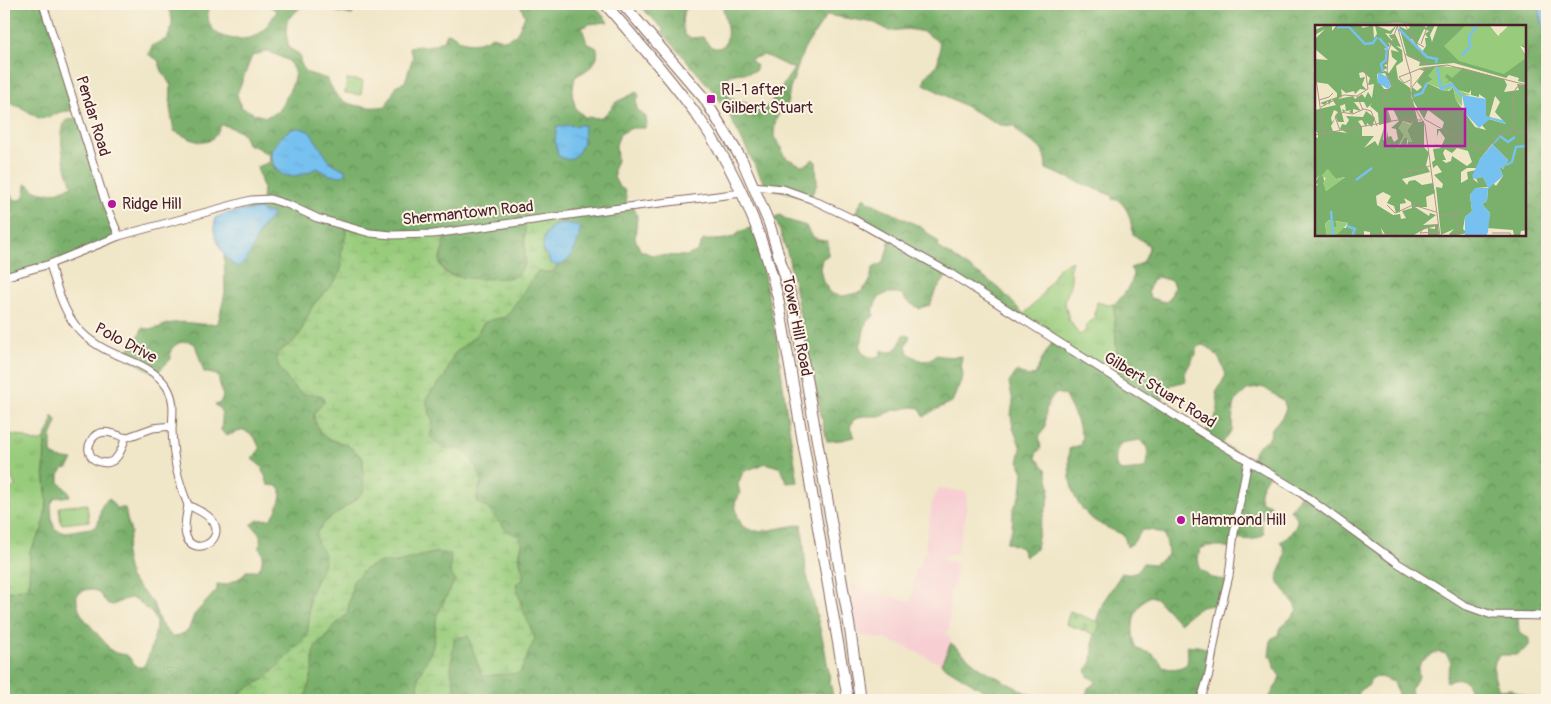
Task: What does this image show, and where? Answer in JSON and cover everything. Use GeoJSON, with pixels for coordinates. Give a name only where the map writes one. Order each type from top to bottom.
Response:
{"type":"FeatureCollection","features":[{"type":"Feature","properties":{"kind":"highway","name":"Tower Hill Road"},"geometry":{"type":"LineString","coordinates":[[605,4],[655,61],[697,116],[742,194],[770,264],[778,298],[848,700]]}},
{"type":"Feature","properties":{"kind":"highway","name":"Tower Hill Road"},"geometry":{"type":"LineString","coordinates":[[623,4],[704,98],[742,160],[770,223],[793,303],[850,629],[860,700]]}},
{"type":"Feature","properties":{"kind":"highway"},"geometry":{"type":"LineString","coordinates":[[821,546],[827,552],[853,700]]}},
{"type":"Feature","properties":{"kind":"street","name":"Pendar Road"},"geometry":{"type":"LineString","coordinates":[[43,4],[106,205],[119,236]]}},
{"type":"Feature","properties":{"kind":"street","name":"Gilbert Stuart Road"},"geometry":{"type":"LineString","coordinates":[[753,186],[797,194],[890,238],[948,272],[1297,490],[1396,562],[1464,605],[1492,615],[1547,616]]}},
{"type":"Feature","properties":{"kind":"street","name":"Shermantown Road"},"geometry":{"type":"LineString","coordinates":[[4,277],[50,264],[119,236],[251,200],[270,199],[289,205],[317,218],[370,233],[405,235],[433,234],[612,209],[742,194]]}},
{"type":"Feature","properties":{"kind":"street","name":"Polo Drive"},"geometry":{"type":"LineString","coordinates":[[50,264],[58,293],[69,316],[82,335],[110,352],[138,364],[155,374],[167,388],[174,405],[172,426],[176,472],[188,505],[185,534],[193,545],[207,545],[214,538],[215,524],[204,514],[188,505]]}},
{"type":"Feature","properties":{"kind":"street"},"geometry":{"type":"LineString","coordinates":[[125,438],[117,457],[109,462],[98,462],[90,453],[89,445],[91,441],[97,434],[102,432],[113,433],[125,438],[153,428],[172,426]]}},
{"type":"Feature","properties":{"kind":"street"},"geometry":{"type":"LineString","coordinates":[[1201,699],[1209,674],[1219,617],[1229,576],[1234,532],[1248,461]]}},
{"type":"Feature","properties":{"kind":"shaded area"},"geometry":{"type":"Polygon","coordinates":[[[939,488],[967,492],[966,516],[956,554],[945,555],[942,559],[953,562],[956,566],[955,584],[950,589],[949,629],[945,633],[950,637],[951,643],[941,664],[887,640],[860,635],[854,621],[851,583],[853,582],[862,588],[911,602],[915,569],[920,566],[923,556],[928,552],[925,548],[932,502],[939,488]]]}},
{"type":"Feature","properties":{"kind":"green space"},"geometry":{"type":"Polygon","coordinates":[[[4,4],[49,4],[44,5],[77,110],[60,112],[40,119],[24,109],[9,103],[4,85],[4,31],[9,28],[12,16],[10,10],[4,7],[4,4]]]}},
{"type":"Feature","properties":{"kind":"green space"},"geometry":{"type":"Polygon","coordinates":[[[166,4],[215,4],[208,7],[209,21],[213,29],[222,36],[242,39],[255,36],[269,23],[277,11],[266,4],[356,4],[352,15],[330,10],[325,5],[301,7],[287,20],[286,33],[289,48],[300,55],[300,61],[305,72],[327,79],[341,100],[353,105],[374,107],[386,106],[397,85],[405,82],[413,57],[409,47],[433,45],[444,40],[447,33],[454,35],[462,41],[472,43],[483,41],[492,36],[505,40],[516,35],[525,16],[520,4],[593,4],[608,22],[589,24],[582,28],[587,43],[597,48],[597,58],[592,66],[575,77],[572,94],[576,109],[585,117],[600,118],[616,102],[637,92],[639,96],[636,102],[637,109],[646,117],[647,125],[645,128],[632,128],[620,134],[616,145],[617,160],[614,168],[614,177],[619,187],[625,190],[627,205],[634,207],[637,217],[635,238],[640,250],[652,255],[687,256],[698,251],[703,240],[733,237],[741,231],[754,227],[777,340],[798,482],[787,483],[781,468],[766,463],[743,472],[738,484],[740,494],[735,503],[742,526],[753,531],[802,524],[806,571],[824,645],[833,697],[829,698],[820,693],[794,694],[787,700],[457,700],[451,669],[453,639],[468,636],[482,675],[522,608],[516,584],[523,579],[520,559],[522,545],[516,536],[504,529],[477,502],[477,495],[481,484],[463,450],[442,448],[430,436],[433,423],[427,404],[427,397],[445,376],[454,354],[474,337],[484,323],[508,314],[537,272],[552,272],[524,234],[525,264],[519,274],[508,278],[475,279],[457,277],[445,271],[440,264],[443,249],[414,234],[347,228],[341,251],[342,266],[339,275],[313,305],[300,334],[291,344],[282,349],[303,394],[319,394],[323,396],[324,402],[314,413],[314,419],[321,434],[328,439],[346,444],[363,458],[363,492],[325,522],[316,539],[325,560],[309,597],[307,637],[265,679],[244,690],[235,700],[4,700],[4,593],[29,587],[30,551],[42,530],[47,501],[44,470],[45,438],[51,426],[52,415],[57,422],[51,436],[51,453],[57,458],[73,460],[68,468],[63,469],[59,475],[59,482],[68,491],[70,496],[55,498],[51,504],[52,521],[55,529],[66,532],[96,527],[102,505],[109,498],[116,508],[125,508],[131,532],[125,554],[130,578],[153,603],[160,623],[173,638],[188,631],[194,615],[217,590],[217,584],[226,585],[243,576],[246,571],[255,571],[261,567],[263,554],[259,547],[260,537],[256,529],[251,525],[258,520],[271,519],[280,501],[281,489],[277,486],[268,485],[262,467],[252,459],[260,449],[255,438],[244,430],[226,436],[221,430],[222,413],[215,405],[220,403],[223,397],[218,376],[204,372],[195,344],[185,342],[175,345],[171,351],[171,359],[156,374],[126,357],[131,344],[140,334],[142,328],[156,328],[179,322],[218,323],[225,293],[224,253],[232,264],[250,253],[262,227],[273,215],[272,213],[258,211],[244,212],[249,206],[262,203],[263,188],[257,167],[270,162],[269,155],[247,144],[243,133],[227,126],[221,125],[217,134],[206,142],[194,140],[174,131],[170,108],[171,86],[158,60],[148,54],[153,45],[167,39],[172,22],[166,4]],[[268,51],[252,56],[237,94],[241,107],[266,117],[279,111],[292,85],[295,73],[289,61],[268,51]],[[271,151],[271,162],[277,172],[317,168],[330,175],[345,170],[326,158],[271,151]],[[89,589],[77,595],[77,601],[80,612],[87,622],[112,651],[127,655],[137,667],[143,667],[155,636],[156,623],[153,615],[135,599],[127,599],[113,605],[108,604],[97,591],[89,589]]]}},
{"type":"Feature","properties":{"kind":"green space"},"geometry":{"type":"Polygon","coordinates":[[[638,4],[699,4],[685,9],[682,22],[685,35],[691,38],[703,37],[709,45],[718,48],[723,46],[727,35],[722,4],[1538,4],[1547,42],[1547,615],[1518,616],[1519,633],[1530,639],[1529,645],[1517,655],[1501,655],[1496,659],[1494,671],[1500,690],[1511,689],[1536,700],[1468,700],[1470,690],[1465,681],[1456,679],[1447,682],[1446,679],[1451,662],[1446,654],[1438,652],[1421,661],[1418,670],[1419,676],[1411,689],[1413,700],[1400,700],[1394,682],[1380,677],[1372,678],[1368,686],[1361,689],[1358,700],[1268,700],[1280,676],[1274,668],[1273,659],[1269,656],[1271,639],[1278,635],[1279,630],[1298,610],[1277,579],[1284,555],[1283,546],[1280,542],[1292,531],[1297,523],[1295,514],[1290,510],[1301,494],[1269,474],[1261,488],[1260,495],[1262,502],[1270,505],[1271,508],[1261,521],[1264,534],[1250,540],[1234,537],[1231,548],[1212,546],[1200,549],[1198,559],[1200,570],[1207,573],[1209,577],[1227,581],[1220,606],[1202,607],[1179,623],[1156,598],[1150,596],[1139,607],[1134,619],[1133,634],[1137,649],[1153,654],[1163,667],[1175,668],[1187,664],[1187,646],[1198,646],[1212,650],[1199,700],[1089,700],[1086,695],[1088,688],[1097,682],[1088,676],[1086,670],[1092,662],[1094,627],[1103,602],[1122,573],[1134,573],[1143,563],[1154,564],[1168,555],[1167,544],[1164,534],[1142,530],[1133,543],[1127,547],[1124,535],[1095,521],[1080,506],[1075,498],[1070,480],[1069,449],[1080,445],[1082,437],[1077,420],[1065,396],[1058,393],[1053,396],[1048,404],[1045,429],[1040,437],[1041,448],[1036,454],[1036,458],[1046,469],[1050,488],[1036,549],[1025,557],[1021,548],[1006,542],[1012,530],[1013,510],[1021,493],[1023,472],[1019,458],[1021,448],[1013,428],[1011,415],[1013,402],[1009,383],[1017,371],[1028,377],[1035,375],[1054,340],[1118,378],[1114,304],[1123,296],[1131,283],[1133,275],[1130,268],[1143,260],[1149,246],[1133,234],[1125,207],[1117,199],[1113,200],[1113,196],[1046,169],[1043,152],[1019,133],[1014,126],[1000,125],[924,84],[927,75],[937,64],[940,48],[939,42],[924,32],[908,29],[889,31],[875,23],[827,15],[804,49],[790,89],[788,106],[780,112],[776,119],[774,137],[782,148],[783,154],[788,159],[801,165],[807,164],[813,159],[816,162],[817,184],[810,198],[766,187],[729,115],[712,90],[662,32],[663,29],[638,4]],[[764,55],[750,59],[757,66],[755,71],[729,76],[725,87],[730,98],[763,109],[769,105],[794,69],[764,55]],[[1158,277],[1152,280],[1148,292],[1150,298],[1165,302],[1170,299],[1174,287],[1172,281],[1158,277]],[[1201,345],[1196,350],[1196,355],[1185,373],[1186,381],[1171,385],[1160,404],[1205,433],[1218,410],[1216,393],[1226,375],[1214,352],[1201,345]],[[1263,387],[1247,390],[1237,399],[1233,408],[1232,430],[1222,444],[1250,461],[1257,447],[1270,437],[1272,428],[1282,417],[1286,409],[1284,401],[1263,387]],[[1140,440],[1121,443],[1116,458],[1117,468],[1122,471],[1144,469],[1148,453],[1146,446],[1140,440]]]}},
{"type":"Feature","properties":{"kind":"green space"},"geometry":{"type":"Polygon","coordinates":[[[347,79],[363,81],[361,95],[345,93],[347,79]]]}},
{"type":"Feature","properties":{"kind":"green space"},"geometry":{"type":"Polygon","coordinates":[[[79,117],[117,241],[83,256],[4,279],[4,228],[7,227],[12,215],[4,190],[4,176],[6,176],[10,194],[16,200],[21,200],[24,196],[26,183],[41,193],[54,192],[72,186],[65,162],[62,137],[65,121],[79,117]]]}},
{"type":"Feature","properties":{"kind":"green space"},"geometry":{"type":"Polygon","coordinates":[[[864,197],[868,201],[921,227],[939,243],[938,247],[998,287],[1035,326],[949,273],[935,292],[930,305],[920,309],[905,300],[903,295],[897,293],[881,296],[875,304],[874,316],[865,327],[860,346],[865,355],[874,357],[881,355],[881,350],[889,352],[895,350],[904,334],[910,336],[906,346],[908,353],[919,360],[925,361],[936,355],[962,356],[963,376],[952,402],[924,417],[920,408],[912,407],[891,411],[883,416],[863,416],[853,420],[850,428],[855,437],[827,441],[788,255],[775,217],[780,215],[787,220],[806,226],[809,233],[814,237],[828,241],[828,255],[822,259],[820,269],[823,282],[828,291],[835,295],[844,296],[861,292],[869,283],[873,268],[884,262],[890,239],[852,218],[864,197]]]}},
{"type":"Feature","properties":{"kind":"green space"},"geometry":{"type":"Polygon","coordinates":[[[548,218],[562,221],[562,223],[554,224],[543,252],[549,258],[550,263],[557,265],[556,269],[552,272],[537,272],[508,314],[484,323],[474,337],[454,354],[445,376],[427,397],[427,404],[433,423],[430,436],[442,448],[463,450],[471,457],[482,479],[477,502],[487,508],[506,530],[518,536],[521,540],[522,545],[519,553],[523,579],[516,584],[522,608],[535,638],[520,673],[482,676],[468,636],[454,639],[451,669],[457,700],[419,700],[418,678],[433,647],[437,615],[455,580],[450,573],[451,554],[437,552],[397,562],[381,562],[365,569],[353,581],[347,614],[331,629],[325,639],[317,644],[313,653],[313,669],[303,700],[235,700],[244,690],[265,679],[307,637],[309,597],[325,560],[316,539],[317,532],[325,522],[363,492],[363,458],[346,444],[328,439],[321,434],[314,419],[314,413],[324,402],[323,396],[304,394],[296,389],[278,365],[277,359],[277,353],[291,344],[300,334],[313,305],[339,275],[342,266],[341,251],[347,228],[359,231],[444,233],[440,265],[445,273],[452,276],[478,279],[509,278],[519,274],[525,264],[525,222],[548,218]]]}},
{"type":"Feature","properties":{"kind":"green space"},"geometry":{"type":"Polygon","coordinates":[[[1072,261],[1070,284],[1064,301],[1069,319],[1079,335],[1085,332],[1086,325],[1094,319],[1097,302],[1108,305],[1114,304],[1118,378],[1037,329],[1024,314],[1039,299],[1059,267],[1072,261]]]}},
{"type":"Feature","properties":{"kind":"green space"},"geometry":{"type":"Polygon","coordinates":[[[4,433],[22,436],[34,442],[45,440],[44,470],[47,501],[43,530],[30,551],[29,587],[4,593],[4,493],[15,486],[4,456],[4,433]]]}},
{"type":"Feature","properties":{"kind":"green space"},"geometry":{"type":"Polygon","coordinates":[[[87,504],[89,521],[61,524],[59,507],[87,504]]]}},
{"type":"Feature","properties":{"kind":"green space"},"geometry":{"type":"Polygon","coordinates":[[[437,552],[452,554],[450,573],[455,580],[437,615],[433,647],[418,678],[419,700],[304,700],[313,669],[313,653],[317,644],[325,639],[331,629],[347,614],[353,581],[365,569],[381,562],[397,562],[437,552]]]}},
{"type":"Feature","properties":{"kind":"green space"},"geometry":{"type":"Polygon","coordinates":[[[1070,611],[1100,623],[1096,635],[1066,624],[1070,611]]]}},
{"type":"Feature","properties":{"kind":"green space"},"geometry":{"type":"Polygon","coordinates":[[[951,643],[978,666],[1041,700],[1002,700],[941,664],[951,643]]]}},
{"type":"Feature","properties":{"kind":"water"},"geometry":{"type":"Polygon","coordinates":[[[1538,4],[1547,4],[1547,42],[1539,7],[1538,4]]]}},
{"type":"Feature","properties":{"kind":"water"},"geometry":{"type":"Polygon","coordinates":[[[584,125],[583,141],[578,153],[569,160],[558,156],[555,141],[557,126],[584,125]]]}},
{"type":"Feature","properties":{"kind":"water"},"geometry":{"type":"Polygon","coordinates":[[[301,128],[310,132],[330,162],[345,170],[346,173],[343,176],[330,175],[317,168],[309,172],[286,176],[276,169],[271,151],[287,132],[301,128]]]}},
{"type":"Feature","properties":{"kind":"water"},"geometry":{"type":"Polygon","coordinates":[[[259,209],[273,215],[259,232],[246,260],[237,267],[229,261],[219,246],[214,230],[215,218],[227,213],[259,209]]]}},
{"type":"Feature","properties":{"kind":"water"},"geometry":{"type":"Polygon","coordinates":[[[562,223],[580,227],[580,233],[576,247],[568,260],[556,265],[550,263],[549,258],[543,251],[544,241],[549,229],[562,223]]]}},
{"type":"Feature","properties":{"kind":"place","name":"RI-1 after Gilbert Stuart"},"geometry":{"type":"Point","coordinates":[711,99]}},
{"type":"Feature","properties":{"kind":"place","name":"Ridge Hill"},"geometry":{"type":"Point","coordinates":[112,204]}},
{"type":"Feature","properties":{"kind":"place","name":"Hammond Hill"},"geometry":{"type":"Point","coordinates":[1181,520]}}]}
